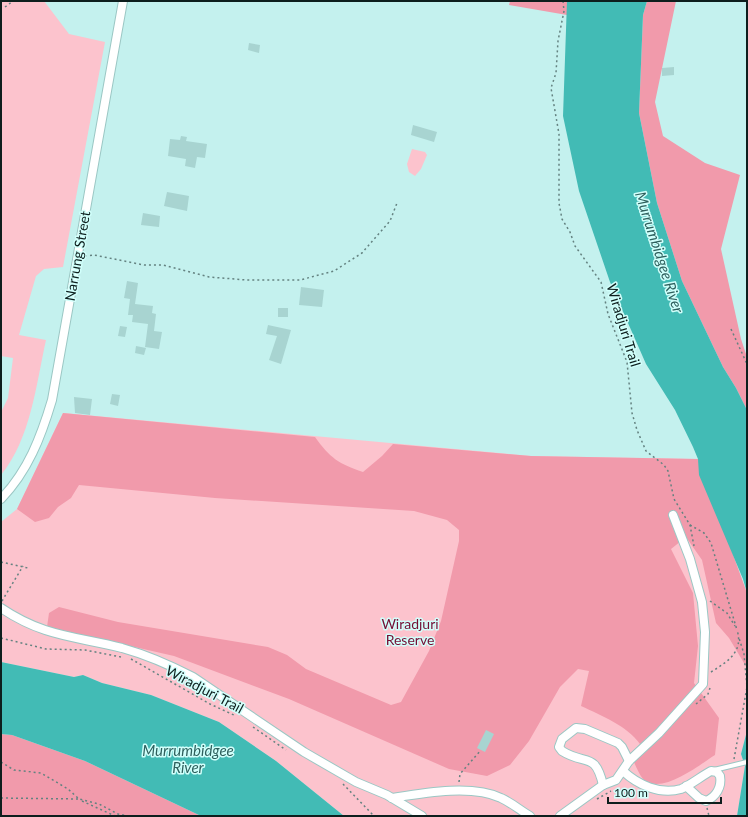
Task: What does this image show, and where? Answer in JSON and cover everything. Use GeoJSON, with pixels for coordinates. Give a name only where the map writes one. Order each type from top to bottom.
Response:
{"type":"FeatureCollection","features":[{"type":"Feature","properties":{"kind":"street","name":"Narrung Street"},"geometry":{"type":"LineString","coordinates":[[1,499],[26,466],[46,420],[52,400],[123,1]]}},
{"type":"Feature","properties":{"kind":"street"},"geometry":{"type":"LineString","coordinates":[[560,816],[604,785],[612,782],[700,689],[708,678],[702,602],[690,559],[673,515]]}},
{"type":"Feature","properties":{"kind":"street"},"geometry":{"type":"LineString","coordinates":[[1,608],[24,622],[64,637],[136,652],[176,668],[193,677],[304,752],[356,782],[392,798],[422,816]]}},
{"type":"Feature","properties":{"kind":"street"},"geometry":{"type":"LineString","coordinates":[[604,785],[597,765],[562,751],[559,747],[562,739],[576,728],[584,729],[618,743],[630,762]]}},
{"type":"Feature","properties":{"kind":"street"},"geometry":{"type":"LineString","coordinates":[[623,771],[639,784],[652,788],[668,790],[682,789],[686,786],[711,771],[719,774],[721,779],[718,790],[709,800],[701,800],[686,786]]}},
{"type":"Feature","properties":{"kind":"street"},"geometry":{"type":"LineString","coordinates":[[392,798],[458,791],[486,793],[501,798],[530,816]]}},
{"type":"Feature","properties":{"kind":"lane"},"geometry":{"type":"LineString","coordinates":[[711,771],[747,762]]}},
{"type":"Feature","properties":{"kind":"path"},"geometry":{"type":"LineString","coordinates":[[5,7],[12,1]]}},
{"type":"Feature","properties":{"kind":"path","name":"Wiradjuri Trail"},"geometry":{"type":"LineString","coordinates":[[563,1],[564,11],[558,41],[556,72],[551,88],[559,134],[559,203],[562,219],[570,232],[575,246],[602,282],[608,314],[627,362],[632,413],[637,430],[642,439],[643,447],[668,471],[676,505],[690,525],[695,551]]}},
{"type":"Feature","properties":{"kind":"path"},"geometry":{"type":"LineString","coordinates":[[76,261],[84,257],[94,255],[144,265],[167,265],[177,270],[209,277],[247,280],[300,280],[334,271],[362,254],[390,221],[397,203]]}},
{"type":"Feature","properties":{"kind":"path"},"geometry":{"type":"LineString","coordinates":[[731,329],[747,364]]}},
{"type":"Feature","properties":{"kind":"path"},"geometry":{"type":"LineString","coordinates":[[690,525],[704,533],[711,542],[744,654],[747,687],[734,765]]}},
{"type":"Feature","properties":{"kind":"path"},"geometry":{"type":"LineString","coordinates":[[1,562],[28,568]]}},
{"type":"Feature","properties":{"kind":"path"},"geometry":{"type":"LineString","coordinates":[[1,603],[23,566]]}},
{"type":"Feature","properties":{"kind":"path"},"geometry":{"type":"LineString","coordinates":[[709,608],[708,602],[711,601],[727,613],[737,630]]}},
{"type":"Feature","properties":{"kind":"path","name":"Wiradjuri Trail"},"geometry":{"type":"LineString","coordinates":[[1,638],[46,648],[85,650],[128,658],[210,704],[239,718]]}},
{"type":"Feature","properties":{"kind":"path"},"geometry":{"type":"LineString","coordinates":[[708,678],[711,672],[724,664],[734,655],[739,646],[739,638]]}},
{"type":"Feature","properties":{"kind":"path"},"geometry":{"type":"LineString","coordinates":[[696,705],[708,694],[708,678],[711,672],[712,664]]}},
{"type":"Feature","properties":{"kind":"path","name":"Wiradjuri Trail"},"geometry":{"type":"LineString","coordinates":[[252,727],[280,747],[292,753]]}},
{"type":"Feature","properties":{"kind":"path"},"geometry":{"type":"LineString","coordinates":[[458,791],[460,774],[480,750]]}},
{"type":"Feature","properties":{"kind":"path"},"geometry":{"type":"LineString","coordinates":[[1,762],[14,770],[41,773],[68,789],[79,799],[115,816]]}},
{"type":"Feature","properties":{"kind":"path"},"geometry":{"type":"LineString","coordinates":[[341,783],[374,816]]}},
{"type":"Feature","properties":{"kind":"path"},"geometry":{"type":"LineString","coordinates":[[595,801],[611,791]]}},
{"type":"Feature","properties":{"kind":"path"},"geometry":{"type":"LineString","coordinates":[[1,798],[79,799],[99,804],[118,814],[129,816]]}},
{"type":"Feature","properties":{"kind":"green space"},"geometry":{"type":"Polygon","coordinates":[[[1,1],[44,1],[69,34],[105,42],[63,267],[44,269],[36,276],[19,335],[46,340],[26,428],[19,445],[1,475],[1,412],[8,398],[13,358],[1,356],[1,1]]]}},
{"type":"Feature","properties":{"kind":"green space"},"geometry":{"type":"Polygon","coordinates":[[[412,149],[425,152],[427,155],[421,169],[415,176],[409,172],[407,164],[412,149]]]}},
{"type":"Feature","properties":{"kind":"green space","name":"Wiradjuri Reserve"},"geometry":{"type":"Polygon","coordinates":[[[63,413],[531,456],[698,459],[747,593],[747,731],[741,754],[745,766],[737,816],[344,816],[276,761],[219,722],[151,695],[102,683],[83,675],[74,677],[1,662],[1,522],[17,509],[63,413]]]}},
{"type":"Feature","properties":{"kind":"shaded area"},"geometry":{"type":"Polygon","coordinates":[[[510,1],[567,1],[567,15],[509,5],[510,1]]]}},
{"type":"Feature","properties":{"kind":"shaded area"},"geometry":{"type":"Polygon","coordinates":[[[647,1],[676,1],[655,102],[663,136],[705,163],[740,175],[721,249],[741,339],[747,357],[747,410],[723,367],[682,281],[657,203],[639,113],[643,15],[647,1]]]}},
{"type":"Feature","properties":{"kind":"shaded area"},"geometry":{"type":"Polygon","coordinates":[[[63,413],[315,437],[330,455],[341,463],[363,472],[382,456],[393,444],[531,456],[698,459],[747,593],[747,668],[729,638],[716,623],[702,560],[686,537],[671,549],[693,593],[698,646],[694,683],[719,718],[715,755],[680,777],[669,782],[660,784],[651,783],[643,779],[639,774],[630,754],[640,744],[621,726],[581,706],[589,671],[578,669],[560,687],[529,741],[510,765],[487,776],[449,769],[289,699],[174,656],[47,627],[49,613],[59,607],[118,622],[268,647],[287,655],[306,669],[391,705],[401,702],[429,651],[441,621],[459,541],[459,530],[447,520],[414,511],[215,498],[79,485],[71,498],[58,507],[49,518],[35,522],[17,509],[63,413]]]}},
{"type":"Feature","properties":{"kind":"shaded area"},"geometry":{"type":"Polygon","coordinates":[[[1,734],[12,735],[85,761],[201,816],[1,816],[1,734]]]}},
{"type":"Feature","properties":{"kind":"water"},"geometry":{"type":"Polygon","coordinates":[[[567,1],[647,1],[643,15],[639,113],[657,203],[682,281],[723,367],[747,410],[747,593],[743,579],[699,475],[698,459],[693,447],[675,410],[646,364],[610,282],[579,191],[563,116],[567,1]]]}},
{"type":"Feature","properties":{"kind":"water","name":"Murrumbidgee River"},"geometry":{"type":"Polygon","coordinates":[[[1,662],[74,677],[83,675],[102,683],[151,695],[219,722],[276,761],[344,816],[201,816],[85,761],[12,735],[1,734],[1,662]]]}},
{"type":"Feature","properties":{"kind":"water"},"geometry":{"type":"Polygon","coordinates":[[[747,731],[747,816],[737,816],[745,766],[741,754],[747,731]]]}},
{"type":"Feature","properties":{"kind":"building"},"geometry":{"type":"Polygon","coordinates":[[[249,43],[260,45],[259,53],[248,50],[249,43]]]}},
{"type":"Feature","properties":{"kind":"building"},"geometry":{"type":"Polygon","coordinates":[[[674,67],[674,75],[662,76],[662,68],[674,67]]]}},
{"type":"Feature","properties":{"kind":"building"},"geometry":{"type":"Polygon","coordinates":[[[413,125],[437,132],[434,142],[411,135],[413,125]]]}},
{"type":"Feature","properties":{"kind":"building"},"geometry":{"type":"Polygon","coordinates":[[[181,136],[187,137],[186,141],[207,144],[205,158],[197,157],[195,168],[185,166],[186,159],[168,156],[170,139],[180,140],[181,136]]]}},
{"type":"Feature","properties":{"kind":"building"},"geometry":{"type":"Polygon","coordinates":[[[167,192],[189,196],[187,211],[164,206],[167,192]]]}},
{"type":"Feature","properties":{"kind":"building"},"geometry":{"type":"Polygon","coordinates":[[[143,213],[160,216],[159,227],[141,225],[143,213]]]}},
{"type":"Feature","properties":{"kind":"building"},"geometry":{"type":"Polygon","coordinates":[[[127,281],[138,283],[135,304],[153,306],[152,313],[156,314],[154,331],[162,332],[159,349],[145,347],[148,324],[132,322],[133,315],[128,315],[130,299],[124,298],[127,281]]]}},
{"type":"Feature","properties":{"kind":"building"},"geometry":{"type":"Polygon","coordinates":[[[301,287],[324,290],[322,307],[299,305],[301,287]]]}},
{"type":"Feature","properties":{"kind":"building"},"geometry":{"type":"Polygon","coordinates":[[[278,308],[288,308],[288,317],[278,317],[278,308]]]}},
{"type":"Feature","properties":{"kind":"building"},"geometry":{"type":"Polygon","coordinates":[[[268,325],[291,330],[281,364],[269,360],[277,336],[266,334],[268,325]]]}},
{"type":"Feature","properties":{"kind":"building"},"geometry":{"type":"Polygon","coordinates":[[[120,326],[127,327],[125,337],[118,336],[120,326]]]}},
{"type":"Feature","properties":{"kind":"building"},"geometry":{"type":"Polygon","coordinates":[[[136,346],[146,348],[144,355],[135,353],[136,346]]]}},
{"type":"Feature","properties":{"kind":"building"},"geometry":{"type":"Polygon","coordinates":[[[112,394],[120,395],[118,406],[110,404],[112,394]]]}},
{"type":"Feature","properties":{"kind":"building"},"geometry":{"type":"Polygon","coordinates":[[[74,397],[92,399],[90,415],[75,413],[74,397]]]}},
{"type":"Feature","properties":{"kind":"building"},"geometry":{"type":"Polygon","coordinates":[[[486,730],[494,734],[485,752],[477,748],[486,730]]]}}]}
